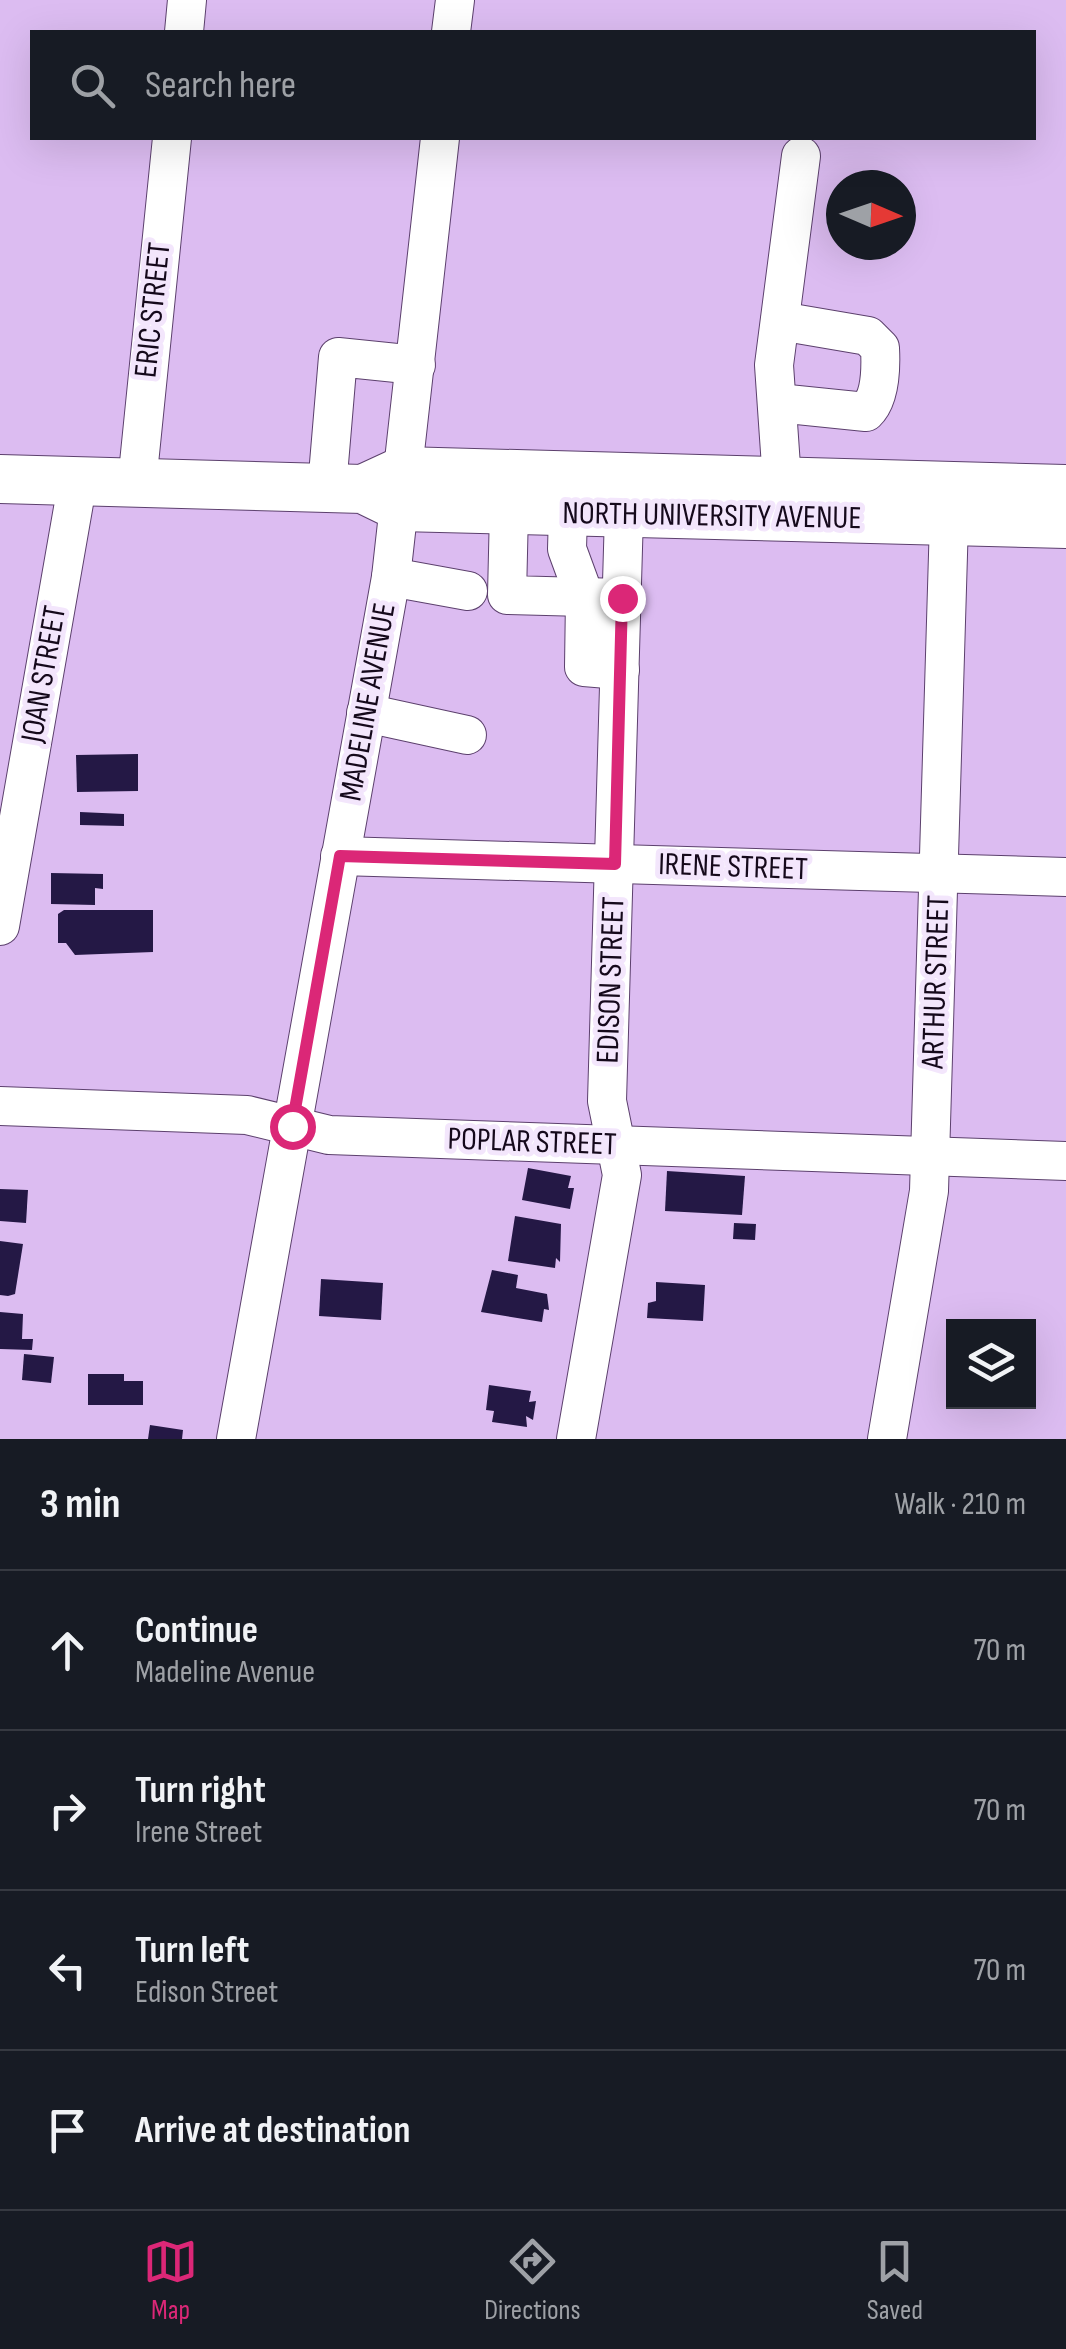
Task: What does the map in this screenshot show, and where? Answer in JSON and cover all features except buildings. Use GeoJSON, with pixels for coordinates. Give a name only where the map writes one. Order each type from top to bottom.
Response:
{"type":"FeatureCollection","features":[{"type":"Feature","properties":{"kind":"main road","name":"NORTH UNIVERSITY AVENUE"},"geometry":{"type":"LineString","coordinates":[[0,480],[373,488],[782,480],[1066,489]]}},
{"type":"Feature","properties":{"kind":"main road","name":"NORTH UNIVERSITY AVENUE"},"geometry":{"type":"LineString","coordinates":[[373,488],[508,529],[567,531],[624,514],[1066,524]]}},
{"type":"Feature","properties":{"kind":"street"},"geometry":{"type":"LineString","coordinates":[[184,30],[187,0]]}},
{"type":"Feature","properties":{"kind":"street"},"geometry":{"type":"LineString","coordinates":[[451,30],[454,0]]}},
{"type":"Feature","properties":{"kind":"street","name":"ERIC STREET"},"geometry":{"type":"LineString","coordinates":[[137,483],[172,140]]}},
{"type":"Feature","properties":{"kind":"street","name":"MADELINE AVENUE"},"geometry":{"type":"LineString","coordinates":[[236,1439],[391,577],[373,488],[416,365],[440,140]]}},
{"type":"Feature","properties":{"kind":"street"},"geometry":{"type":"LineString","coordinates":[[782,480],[774,365],[801,156]]}},
{"type":"Feature","properties":{"kind":"street"},"geometry":{"type":"LineString","coordinates":[[778,403],[866,412],[876,398],[881,357],[880,348],[868,336],[780,321]]}},
{"type":"Feature","properties":{"kind":"street"},"geometry":{"type":"LineString","coordinates":[[373,488],[338,357],[416,365]]}},
{"type":"Feature","properties":{"kind":"street","name":"JOAN STREET"},"geometry":{"type":"LineString","coordinates":[[0,926],[78,480]]}},
{"type":"Feature","properties":{"kind":"street","name":"EDISON STREET"},"geometry":{"type":"LineString","coordinates":[[576,1439],[622,1176],[607,1101],[624,514]]}},
{"type":"Feature","properties":{"kind":"street","name":"ARTHUR STREET"},"geometry":{"type":"LineString","coordinates":[[887,1439],[924,1222],[930,1156],[950,521]]}},
{"type":"Feature","properties":{"kind":"street"},"geometry":{"type":"LineString","coordinates":[[508,529],[507,594],[622,598]]}},
{"type":"Feature","properties":{"kind":"street"},"geometry":{"type":"LineString","coordinates":[[567,531],[585,598],[584,668],[620,670]]}},
{"type":"Feature","properties":{"kind":"street"},"geometry":{"type":"LineString","coordinates":[[391,577],[468,591]]}},
{"type":"Feature","properties":{"kind":"street"},"geometry":{"type":"LineString","coordinates":[[366,713],[467,735]]}},
{"type":"Feature","properties":{"kind":"street","name":"IRENE STREET"},"geometry":{"type":"LineString","coordinates":[[340,856],[1066,878]]}},
{"type":"Feature","properties":{"kind":"street","name":"POPLAR STREET"},"geometry":{"type":"LineString","coordinates":[[0,1106],[247,1115],[329,1135],[1066,1161]]}},
{"type":"Feature","properties":{"kind":"route"},"geometry":{"type":"LineString","coordinates":[[292,1126],[340,856],[615,864],[622,598]]}}]}
